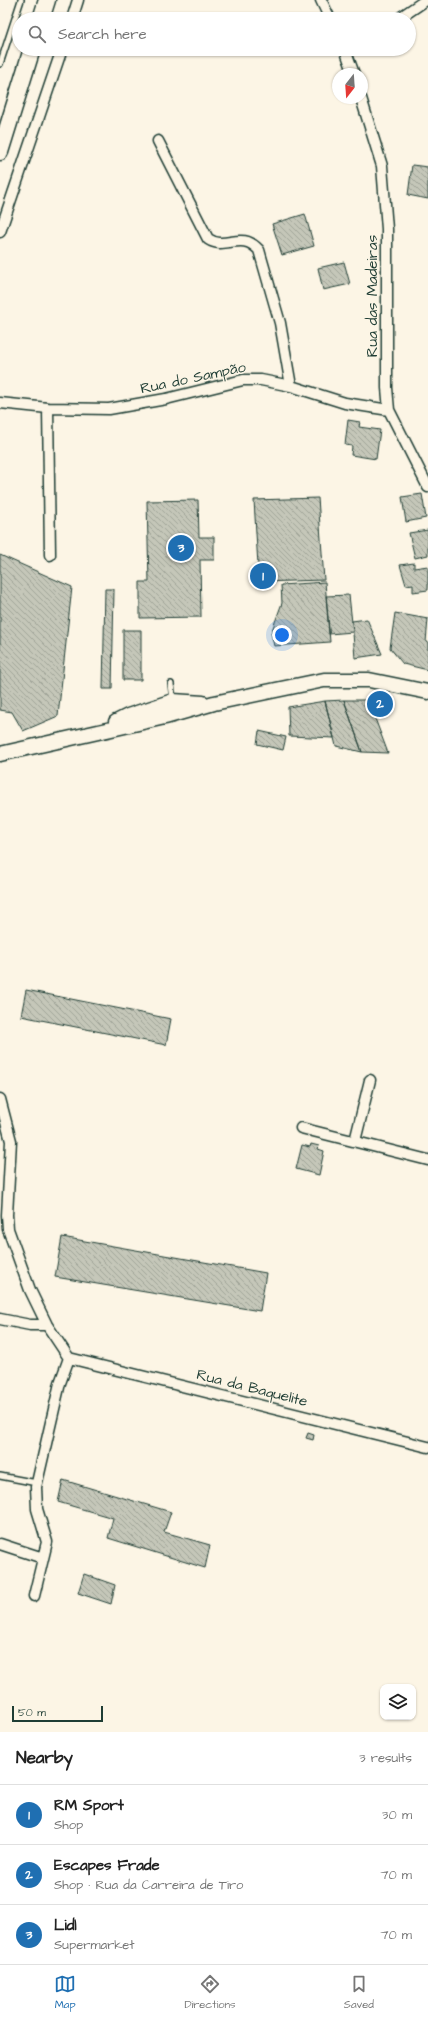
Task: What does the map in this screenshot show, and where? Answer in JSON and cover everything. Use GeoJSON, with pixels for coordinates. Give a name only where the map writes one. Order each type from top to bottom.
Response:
{"type":"FeatureCollection","features":[{"type":"Feature","properties":{"kind":"main road"},"geometry":{"type":"LineString","coordinates":[[43,12],[47,0]]}},
{"type":"Feature","properties":{"kind":"main road"},"geometry":{"type":"LineString","coordinates":[[0,152],[30,56]]}},
{"type":"Feature","properties":{"kind":"main road"},"geometry":{"type":"LineString","coordinates":[[0,754],[106,729],[165,717],[214,703],[334,679],[369,680],[428,692]]}},
{"type":"Feature","properties":{"kind":"main road"},"geometry":{"type":"LineString","coordinates":[[106,729],[128,716],[173,701],[214,703]]}},
{"type":"Feature","properties":{"kind":"main road"},"geometry":{"type":"LineString","coordinates":[[165,717],[172,708],[173,701]]}},
{"type":"Feature","properties":{"kind":"street"},"geometry":{"type":"LineString","coordinates":[[74,12],[78,0]]}},
{"type":"Feature","properties":{"kind":"street"},"geometry":{"type":"LineString","coordinates":[[321,0],[327,12]]}},
{"type":"Feature","properties":{"kind":"street"},"geometry":{"type":"LineString","coordinates":[[408,12],[426,0]]}},
{"type":"Feature","properties":{"kind":"street"},"geometry":{"type":"LineString","coordinates":[[0,232],[60,56]]}},
{"type":"Feature","properties":{"kind":"street"},"geometry":{"type":"LineString","coordinates":[[350,56],[353,68]]}},
{"type":"Feature","properties":{"kind":"street","name":"Rua das Madeiras"},"geometry":{"type":"LineString","coordinates":[[363,104],[382,166],[387,229],[387,388],[389,410],[428,487]]}},
{"type":"Feature","properties":{"kind":"street"},"geometry":{"type":"LineString","coordinates":[[158,141],[208,239],[218,243],[248,241],[252,242],[259,250],[280,323],[291,386]]}},
{"type":"Feature","properties":{"kind":"street","name":"Rua do Sampão"},"geometry":{"type":"LineString","coordinates":[[0,403],[48,408],[109,409],[166,400],[243,380],[261,380],[291,386],[345,403],[389,410]]}},
{"type":"Feature","properties":{"kind":"street"},"geometry":{"type":"LineString","coordinates":[[48,408],[50,555]]}},
{"type":"Feature","properties":{"kind":"street"},"geometry":{"type":"LineString","coordinates":[[355,1140],[370,1080]]}},
{"type":"Feature","properties":{"kind":"street"},"geometry":{"type":"LineString","coordinates":[[0,1099],[11,1141],[7,1215],[8,1229],[30,1290],[47,1325],[69,1358],[60,1383],[36,1483],[37,1509],[47,1542],[34,1596]]}},
{"type":"Feature","properties":{"kind":"street"},"geometry":{"type":"LineString","coordinates":[[301,1128],[355,1140],[428,1160]]}},
{"type":"Feature","properties":{"kind":"street"},"geometry":{"type":"LineString","coordinates":[[0,1318],[30,1325],[47,1325]]}},
{"type":"Feature","properties":{"kind":"street","name":"Rua da Baquelite"},"geometry":{"type":"LineString","coordinates":[[69,1358],[428,1447]]}},
{"type":"Feature","properties":{"kind":"street"},"geometry":{"type":"LineString","coordinates":[[0,1544],[43,1558]]}},
{"type":"Feature","properties":{"kind":"lane"},"geometry":{"type":"LineString","coordinates":[[17,12],[21,0]]}},
{"type":"Feature","properties":{"kind":"lane"},"geometry":{"type":"LineString","coordinates":[[0,64],[12,27]]}},
{"type":"Feature","properties":{"kind":"lane"},"geometry":{"type":"LineString","coordinates":[[171,684],[173,701]]}},
{"type":"Feature","properties":{"kind":"lane"},"geometry":{"type":"LineString","coordinates":[[0,1476],[36,1483]]}},
{"type":"Feature","properties":{"kind":"building"},"geometry":{"type":"Polygon","coordinates":[[[412,165],[428,167],[428,199],[408,195],[412,165]]]}},
{"type":"Feature","properties":{"kind":"building"},"geometry":{"type":"Polygon","coordinates":[[[305,214],[314,246],[282,255],[272,224],[305,214]]]}},
{"type":"Feature","properties":{"kind":"building"},"geometry":{"type":"Polygon","coordinates":[[[344,262],[350,284],[323,290],[318,268],[344,262]]]}},
{"type":"Feature","properties":{"kind":"building"},"geometry":{"type":"Polygon","coordinates":[[[348,420],[360,422],[359,427],[380,430],[376,459],[351,455],[352,446],[345,445],[348,420]]]}},
{"type":"Feature","properties":{"kind":"building"},"geometry":{"type":"Polygon","coordinates":[[[422,494],[426,518],[406,522],[402,497],[422,494]]]}},
{"type":"Feature","properties":{"kind":"building"},"geometry":{"type":"Polygon","coordinates":[[[318,498],[324,580],[259,582],[254,500],[318,498]]]}},
{"type":"Feature","properties":{"kind":"building"},"geometry":{"type":"Polygon","coordinates":[[[198,500],[199,537],[214,537],[214,560],[200,560],[201,617],[140,618],[140,582],[149,582],[147,501],[198,500]]]}},
{"type":"Feature","properties":{"kind":"building"},"geometry":{"type":"Polygon","coordinates":[[[428,530],[428,555],[415,558],[409,533],[428,530]]]}},
{"type":"Feature","properties":{"kind":"building"},"geometry":{"type":"Polygon","coordinates":[[[0,555],[72,587],[58,716],[23,731],[12,712],[0,710],[0,555]]]}},
{"type":"Feature","properties":{"kind":"building"},"geometry":{"type":"Polygon","coordinates":[[[414,563],[414,568],[428,566],[428,590],[413,592],[413,584],[406,585],[400,565],[414,563]]]}},
{"type":"Feature","properties":{"kind":"building"},"geometry":{"type":"Polygon","coordinates":[[[325,582],[330,642],[274,646],[271,633],[282,603],[281,585],[325,582]]]}},
{"type":"Feature","properties":{"kind":"building"},"geometry":{"type":"Polygon","coordinates":[[[105,589],[114,589],[112,689],[103,689],[105,589]]]}},
{"type":"Feature","properties":{"kind":"building"},"geometry":{"type":"Polygon","coordinates":[[[349,595],[353,632],[329,634],[326,596],[349,595]]]}},
{"type":"Feature","properties":{"kind":"building"},"geometry":{"type":"Polygon","coordinates":[[[395,613],[428,619],[426,642],[428,642],[428,670],[403,664],[390,648],[395,613]]]}},
{"type":"Feature","properties":{"kind":"building"},"geometry":{"type":"Polygon","coordinates":[[[367,619],[382,654],[355,658],[352,621],[367,619]]]}},
{"type":"Feature","properties":{"kind":"building"},"geometry":{"type":"Polygon","coordinates":[[[123,630],[141,630],[141,680],[123,680],[123,630]]]}},
{"type":"Feature","properties":{"kind":"building"},"geometry":{"type":"Polygon","coordinates":[[[344,700],[368,700],[388,753],[362,752],[344,700]]]}},
{"type":"Feature","properties":{"kind":"building"},"geometry":{"type":"Polygon","coordinates":[[[344,700],[362,752],[336,746],[325,701],[344,700]]]}},
{"type":"Feature","properties":{"kind":"building"},"geometry":{"type":"Polygon","coordinates":[[[325,701],[334,738],[289,736],[288,707],[325,701]]]}},
{"type":"Feature","properties":{"kind":"building"},"geometry":{"type":"Polygon","coordinates":[[[259,731],[286,737],[283,750],[257,744],[259,731]]]}},
{"type":"Feature","properties":{"kind":"building"},"geometry":{"type":"Polygon","coordinates":[[[26,990],[171,1019],[166,1045],[21,1016],[26,990]]]}},
{"type":"Feature","properties":{"kind":"building"},"geometry":{"type":"Polygon","coordinates":[[[311,1144],[319,1146],[318,1149],[324,1151],[319,1175],[296,1169],[302,1145],[310,1147],[311,1144]]]}},
{"type":"Feature","properties":{"kind":"building"},"geometry":{"type":"Polygon","coordinates":[[[62,1237],[266,1273],[260,1311],[55,1277],[62,1237]]]}},
{"type":"Feature","properties":{"kind":"building"},"geometry":{"type":"Polygon","coordinates":[[[308,1433],[314,1435],[313,1440],[306,1438],[308,1433]]]}},
{"type":"Feature","properties":{"kind":"building"},"geometry":{"type":"Polygon","coordinates":[[[63,1480],[171,1512],[164,1532],[210,1545],[205,1568],[108,1538],[113,1518],[58,1502],[63,1480]]]}},
{"type":"Feature","properties":{"kind":"building"},"geometry":{"type":"Polygon","coordinates":[[[84,1574],[115,1585],[111,1604],[78,1593],[84,1574]]]}},
{"type":"Feature","properties":{"kind":"place","name":"Lidl"},"geometry":{"type":"Point","coordinates":[181,548]}},
{"type":"Feature","properties":{"kind":"place","name":"RM Sport"},"geometry":{"type":"Point","coordinates":[263,576]}},
{"type":"Feature","properties":{"kind":"place","name":"Escapes Frade"},"geometry":{"type":"Point","coordinates":[380,704]}}]}
